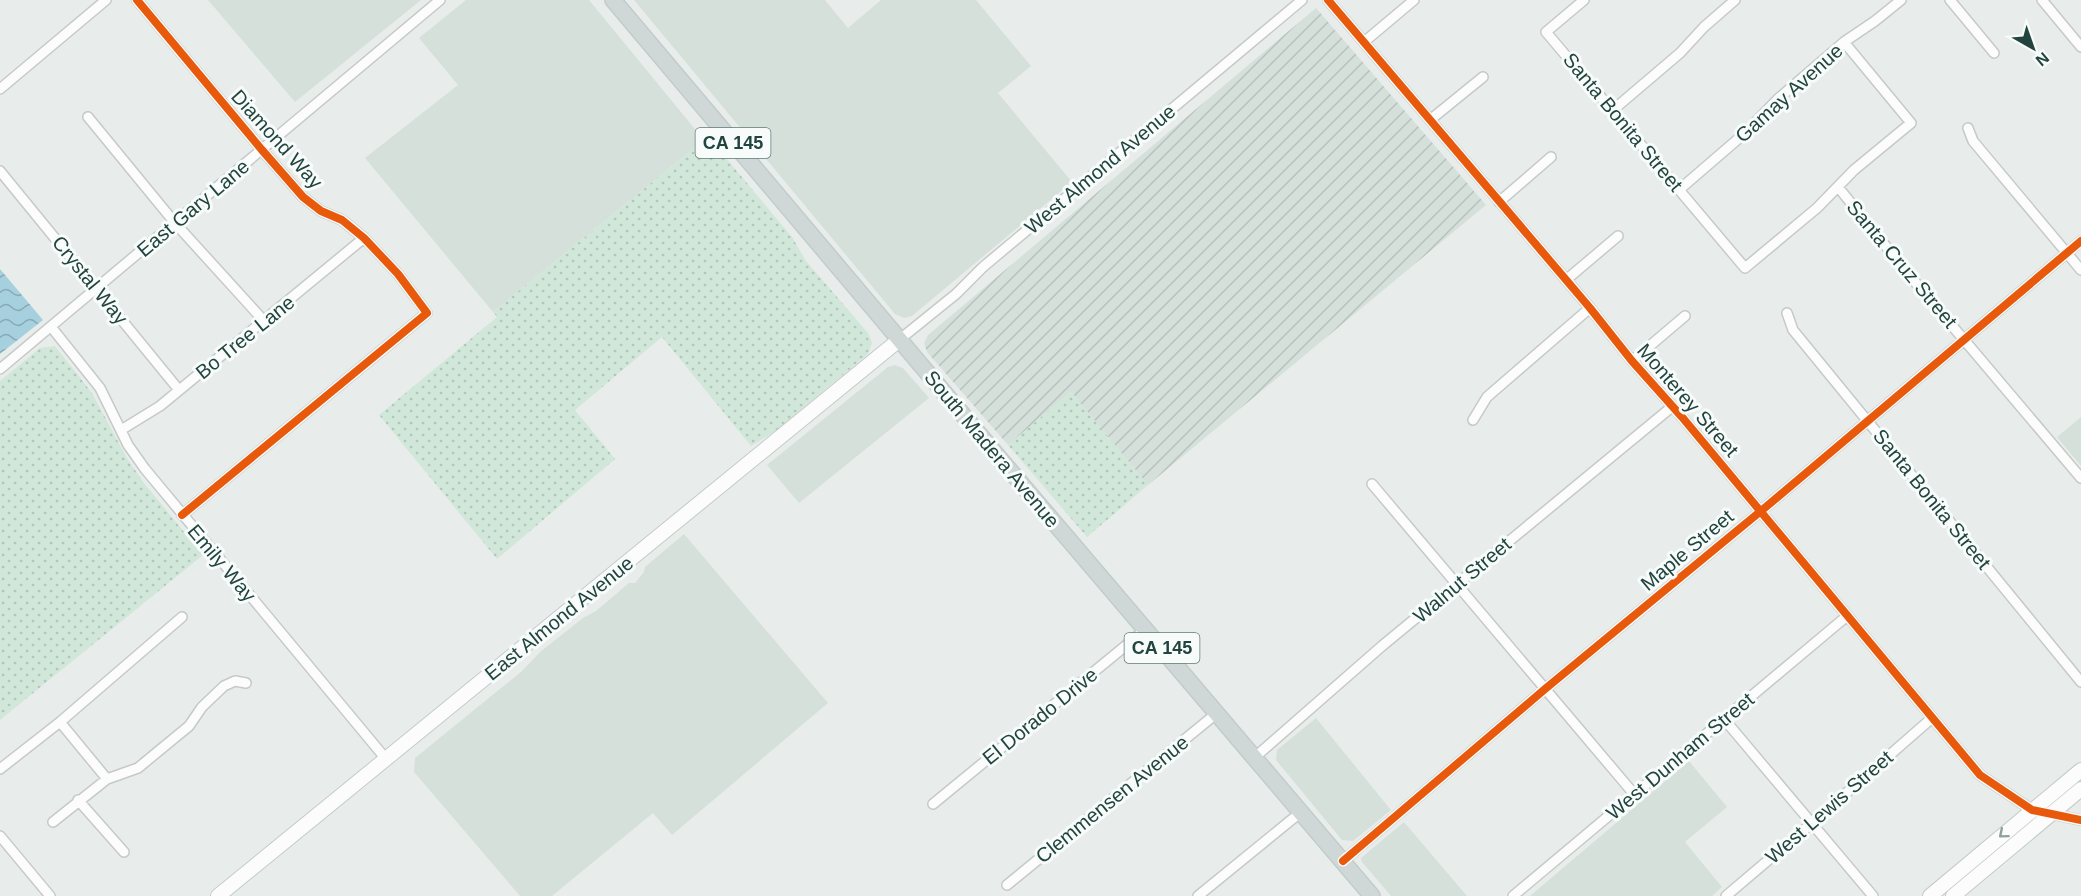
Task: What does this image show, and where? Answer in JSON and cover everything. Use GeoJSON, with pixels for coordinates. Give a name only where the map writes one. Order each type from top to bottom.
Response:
{"type":"FeatureCollection","features":[{"type":"Feature","properties":{"kind":"main road","name":"South Madera Avenue"},"geometry":{"type":"LineString","coordinates":[[613,0],[1372,896]]}},
{"type":"Feature","properties":{"kind":"main road","name":"East Almond Avenue"},"geometry":{"type":"LineString","coordinates":[[218,896],[899,340]]}},
{"type":"Feature","properties":{"kind":"main road"},"geometry":{"type":"LineString","coordinates":[[1930,896],[2081,771]]}},
{"type":"Feature","properties":{"kind":"main road"},"geometry":{"type":"LineString","coordinates":[[1953,896],[2081,789]]}},
{"type":"Feature","properties":{"kind":"street"},"geometry":{"type":"LineString","coordinates":[[0,89],[106,0]]}},
{"type":"Feature","properties":{"kind":"street","name":"Diamond Way"},"geometry":{"type":"LineString","coordinates":[[137,0],[303,197],[321,211],[342,220],[364,238],[399,274],[427,313],[182,515]]}},
{"type":"Feature","properties":{"kind":"street","name":"East Gary Lane"},"geometry":{"type":"LineString","coordinates":[[0,369],[52,328],[440,0]]}},
{"type":"Feature","properties":{"kind":"street","name":"West Almond Avenue"},"geometry":{"type":"LineString","coordinates":[[899,340],[1302,0]]}},
{"type":"Feature","properties":{"kind":"street","name":"Monterey Street"},"geometry":{"type":"LineString","coordinates":[[1328,0],[1590,308],[1632,361],[1673,406],[1980,775],[2032,810]]}},
{"type":"Feature","properties":{"kind":"street"},"geometry":{"type":"LineString","coordinates":[[1364,42],[1414,0]]}},
{"type":"Feature","properties":{"kind":"street","name":"Santa Bonita Street"},"geometry":{"type":"LineString","coordinates":[[1584,0],[1546,32],[1745,268],[1817,208],[1838,187]]}},
{"type":"Feature","properties":{"kind":"street"},"geometry":{"type":"LineString","coordinates":[[1613,110],[1680,53],[1704,27],[1736,0]]}},
{"type":"Feature","properties":{"kind":"street","name":"Gamay Avenue"},"geometry":{"type":"LineString","coordinates":[[1680,189],[1844,42],[1901,0]]}},
{"type":"Feature","properties":{"kind":"street"},"geometry":{"type":"LineString","coordinates":[[1950,0],[1994,52]]}},
{"type":"Feature","properties":{"kind":"street"},"geometry":{"type":"LineString","coordinates":[[2057,0],[2045,4],[2081,47]]}},
{"type":"Feature","properties":{"kind":"street"},"geometry":{"type":"LineString","coordinates":[[1838,187],[1854,170],[1911,123],[1844,42]]}},
{"type":"Feature","properties":{"kind":"street"},"geometry":{"type":"LineString","coordinates":[[1430,120],[1483,77]]}},
{"type":"Feature","properties":{"kind":"street"},"geometry":{"type":"LineString","coordinates":[[88,117],[175,223],[264,321]]}},
{"type":"Feature","properties":{"kind":"street"},"geometry":{"type":"LineString","coordinates":[[1968,128],[1973,141],[2081,270]]}},
{"type":"Feature","properties":{"kind":"street"},"geometry":{"type":"LineString","coordinates":[[1499,202],[1551,157]]}},
{"type":"Feature","properties":{"kind":"street","name":"Crystal Way"},"geometry":{"type":"LineString","coordinates":[[0,171],[179,390]]}},
{"type":"Feature","properties":{"kind":"street","name":"Santa Cruz Street"},"geometry":{"type":"LineString","coordinates":[[1838,187],[2081,478]]}},
{"type":"Feature","properties":{"kind":"street"},"geometry":{"type":"LineString","coordinates":[[1566,280],[1618,236]]}},
{"type":"Feature","properties":{"kind":"street","name":"Bo Tree Lane"},"geometry":{"type":"LineString","coordinates":[[121,430],[160,406],[364,238]]}},
{"type":"Feature","properties":{"kind":"street","name":"Maple Street"},"geometry":{"type":"LineString","coordinates":[[1343,861],[2081,241]]}},
{"type":"Feature","properties":{"kind":"street"},"geometry":{"type":"LineString","coordinates":[[1473,420],[1487,397],[1590,308]]}},
{"type":"Feature","properties":{"kind":"street","name":"Santa Bonita Street"},"geometry":{"type":"LineString","coordinates":[[1787,313],[1793,330],[2081,682]]}},
{"type":"Feature","properties":{"kind":"street"},"geometry":{"type":"LineString","coordinates":[[1632,361],[1685,316]]}},
{"type":"Feature","properties":{"kind":"street","name":"Emily Way"},"geometry":{"type":"LineString","coordinates":[[52,328],[100,388],[136,457],[386,759]]}},
{"type":"Feature","properties":{"kind":"street","name":"Walnut Street"},"geometry":{"type":"LineString","coordinates":[[1254,758],[1382,646],[1673,406]]}},
{"type":"Feature","properties":{"kind":"street"},"geometry":{"type":"LineString","coordinates":[[1372,484],[1634,794]]}},
{"type":"Feature","properties":{"kind":"street","name":"West Dunham Street"},"geometry":{"type":"LineString","coordinates":[[1513,896],[1847,616]]}},
{"type":"Feature","properties":{"kind":"street"},"geometry":{"type":"LineString","coordinates":[[0,769],[60,722],[182,617]]}},
{"type":"Feature","properties":{"kind":"street","name":"El Dorado Drive"},"geometry":{"type":"LineString","coordinates":[[933,804],[1146,629]]}},
{"type":"Feature","properties":{"kind":"street"},"geometry":{"type":"LineString","coordinates":[[53,822],[107,779],[138,768],[189,726],[202,707],[224,686],[235,681],[246,683]]}},
{"type":"Feature","properties":{"kind":"street","name":"Clemmensen Avenue"},"geometry":{"type":"LineString","coordinates":[[1007,885],[1217,713]]}},
{"type":"Feature","properties":{"kind":"street","name":"West Lewis Street"},"geometry":{"type":"LineString","coordinates":[[1726,896],[1932,718]]}},
{"type":"Feature","properties":{"kind":"street"},"geometry":{"type":"LineString","coordinates":[[1724,719],[1873,896]]}},
{"type":"Feature","properties":{"kind":"street"},"geometry":{"type":"LineString","coordinates":[[60,722],[107,779]]}},
{"type":"Feature","properties":{"kind":"street"},"geometry":{"type":"LineString","coordinates":[[78,800],[124,852]]}},
{"type":"Feature","properties":{"kind":"street"},"geometry":{"type":"LineString","coordinates":[[2032,810],[2081,820]]}},
{"type":"Feature","properties":{"kind":"street"},"geometry":{"type":"LineString","coordinates":[[1198,896],[1301,812]]}},
{"type":"Feature","properties":{"kind":"street"},"geometry":{"type":"LineString","coordinates":[[0,836],[50,896]]}},
{"type":"Feature","properties":{"kind":"shaded area"},"geometry":{"type":"Polygon","coordinates":[[[208,0],[421,0],[295,102],[208,0]]]}},
{"type":"Feature","properties":{"kind":"shaded area"},"geometry":{"type":"Polygon","coordinates":[[[466,0],[589,0],[704,140],[493,312],[365,158],[458,85],[419,38],[466,0]]]}},
{"type":"Feature","properties":{"kind":"shaded area"},"geometry":{"type":"Polygon","coordinates":[[[634,0],[825,0],[848,28],[881,0],[976,0],[1031,66],[998,93],[1072,182],[912,316],[904,318],[895,314],[634,0]]]}},
{"type":"Feature","properties":{"kind":"shaded area"},"geometry":{"type":"Polygon","coordinates":[[[1316,8],[1486,205],[1148,485],[1071,392],[1008,445],[927,352],[924,343],[928,335],[1316,8]]]}},
{"type":"Feature","properties":{"kind":"shaded area"},"geometry":{"type":"Polygon","coordinates":[[[895,365],[903,368],[929,398],[799,503],[767,465],[888,367],[895,365]]]}},
{"type":"Feature","properties":{"kind":"shaded area"},"geometry":{"type":"Polygon","coordinates":[[[2081,417],[2081,466],[2057,437],[2081,417]]]}},
{"type":"Feature","properties":{"kind":"shaded area"},"geometry":{"type":"Polygon","coordinates":[[[684,534],[828,703],[672,835],[653,813],[552,896],[520,896],[414,772],[415,758],[522,671],[540,652],[583,618],[596,611],[629,583],[635,583],[644,572],[645,567],[684,534]]]}},
{"type":"Feature","properties":{"kind":"shaded area"},"geometry":{"type":"Polygon","coordinates":[[[1316,718],[1391,810],[1353,841],[1342,840],[1276,760],[1277,750],[1316,718]]]}},
{"type":"Feature","properties":{"kind":"shaded area"},"geometry":{"type":"Polygon","coordinates":[[[1689,761],[1727,807],[1685,842],[1722,887],[1712,896],[1530,896],[1689,761]]]}},
{"type":"Feature","properties":{"kind":"shaded area"},"geometry":{"type":"Polygon","coordinates":[[[1404,822],[1467,896],[1391,896],[1362,862],[1361,858],[1404,822]]]}},
{"type":"Feature","properties":{"kind":"green space"},"geometry":{"type":"Polygon","coordinates":[[[704,140],[721,152],[792,237],[806,261],[868,333],[872,343],[868,354],[775,431],[751,446],[662,337],[575,410],[615,459],[497,559],[379,415],[497,317],[493,312],[704,140]]]}},
{"type":"Feature","properties":{"kind":"green space"},"geometry":{"type":"Polygon","coordinates":[[[55,346],[92,393],[128,460],[144,483],[203,555],[0,720],[0,381],[40,348],[55,346]]]}},
{"type":"Feature","properties":{"kind":"green space"},"geometry":{"type":"Polygon","coordinates":[[[1071,392],[1148,485],[1087,537],[1008,445],[1071,392]]]}},
{"type":"Feature","properties":{"kind":"water"},"geometry":{"type":"Polygon","coordinates":[[[0,269],[43,320],[0,354],[0,269]]]}},
{"type":"Feature","properties":{"kind":"cycle path"},"geometry":{"type":"LineString","coordinates":[[137,0],[303,197],[321,211],[342,220],[364,238],[398,274],[427,313],[182,515]]}},
{"type":"Feature","properties":{"kind":"cycle path"},"geometry":{"type":"LineString","coordinates":[[1328,0],[1590,308],[1632,361],[1682,417],[1980,775],[2032,810],[2081,820]]}},
{"type":"Feature","properties":{"kind":"cycle path"},"geometry":{"type":"LineString","coordinates":[[1343,861],[2081,241]]}}]}
